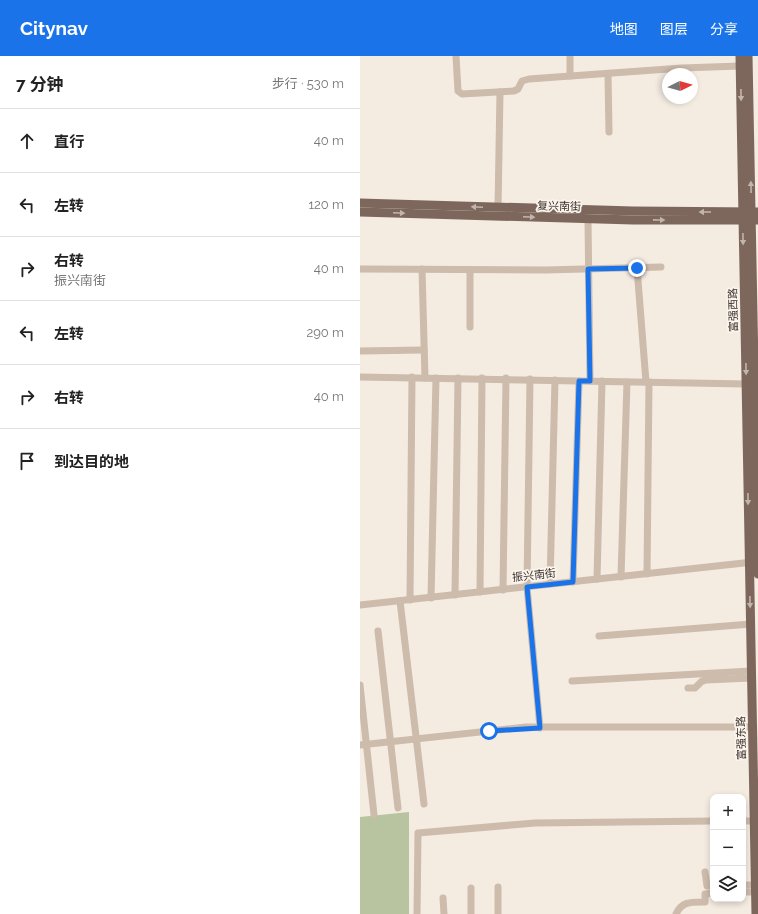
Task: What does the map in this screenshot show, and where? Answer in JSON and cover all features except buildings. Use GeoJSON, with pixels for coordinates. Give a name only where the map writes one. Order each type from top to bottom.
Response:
{"type":"FeatureCollection","features":[{"type":"Feature","properties":{"kind":"main road","name":"富强西路"},"geometry":{"type":"LineString","coordinates":[[740,56],[751,216],[746,384],[755,562]]}},
{"type":"Feature","properties":{"kind":"main road","name":"富强西路"},"geometry":{"type":"LineString","coordinates":[[748,56],[756,404],[755,562]]}},
{"type":"Feature","properties":{"kind":"main road","name":"复兴南街"},"geometry":{"type":"LineString","coordinates":[[360,203],[751,216]]}},
{"type":"Feature","properties":{"kind":"main road","name":"复兴南街"},"geometry":{"type":"LineString","coordinates":[[360,212],[588,219],[751,216]]}},
{"type":"Feature","properties":{"kind":"main road"},"geometry":{"type":"LineString","coordinates":[[755,562],[758,574]]}},
{"type":"Feature","properties":{"kind":"main road","name":"富强东路"},"geometry":{"type":"LineString","coordinates":[[755,562],[750,624],[756,914]]}},
{"type":"Feature","properties":{"kind":"street"},"geometry":{"type":"LineString","coordinates":[[456,56],[458,91],[462,94],[514,92],[518,90],[522,82],[529,79],[682,68],[740,66]]}},
{"type":"Feature","properties":{"kind":"street"},"geometry":{"type":"LineString","coordinates":[[570,56],[570,76]]}},
{"type":"Feature","properties":{"kind":"street"},"geometry":{"type":"LineString","coordinates":[[608,74],[609,132]]}},
{"type":"Feature","properties":{"kind":"street"},"geometry":{"type":"LineString","coordinates":[[498,208],[500,92]]}},
{"type":"Feature","properties":{"kind":"street"},"geometry":{"type":"LineString","coordinates":[[588,219],[590,381]]}},
{"type":"Feature","properties":{"kind":"street"},"geometry":{"type":"LineString","coordinates":[[360,269],[470,270],[661,267]]}},
{"type":"Feature","properties":{"kind":"street"},"geometry":{"type":"LineString","coordinates":[[637,268],[648,382],[647,574]]}},
{"type":"Feature","properties":{"kind":"street"},"geometry":{"type":"LineString","coordinates":[[422,269],[425,378]]}},
{"type":"Feature","properties":{"kind":"street"},"geometry":{"type":"LineString","coordinates":[[470,270],[470,327]]}},
{"type":"Feature","properties":{"kind":"street"},"geometry":{"type":"LineString","coordinates":[[360,351],[424,350]]}},
{"type":"Feature","properties":{"kind":"street"},"geometry":{"type":"LineString","coordinates":[[360,377],[506,378],[602,382],[746,384]]}},
{"type":"Feature","properties":{"kind":"street"},"geometry":{"type":"LineString","coordinates":[[410,600],[412,378]]}},
{"type":"Feature","properties":{"kind":"street"},"geometry":{"type":"LineString","coordinates":[[431,598],[436,378]]}},
{"type":"Feature","properties":{"kind":"street"},"geometry":{"type":"LineString","coordinates":[[455,595],[458,378]]}},
{"type":"Feature","properties":{"kind":"street"},"geometry":{"type":"LineString","coordinates":[[480,592],[482,378]]}},
{"type":"Feature","properties":{"kind":"street"},"geometry":{"type":"LineString","coordinates":[[503,590],[506,378]]}},
{"type":"Feature","properties":{"kind":"street"},"geometry":{"type":"LineString","coordinates":[[530,379],[527,587],[540,728]]}},
{"type":"Feature","properties":{"kind":"street"},"geometry":{"type":"LineString","coordinates":[[550,584],[555,380]]}},
{"type":"Feature","properties":{"kind":"street"},"geometry":{"type":"LineString","coordinates":[[573,582],[579,381]]}},
{"type":"Feature","properties":{"kind":"street"},"geometry":{"type":"LineString","coordinates":[[598,579],[602,382]]}},
{"type":"Feature","properties":{"kind":"street"},"geometry":{"type":"LineString","coordinates":[[621,576],[627,382]]}},
{"type":"Feature","properties":{"kind":"street","name":"振兴南街"},"geometry":{"type":"LineString","coordinates":[[360,605],[755,562]]}},
{"type":"Feature","properties":{"kind":"street"},"geometry":{"type":"LineString","coordinates":[[400,601],[424,804]]}},
{"type":"Feature","properties":{"kind":"street"},"geometry":{"type":"LineString","coordinates":[[599,636],[750,624]]}},
{"type":"Feature","properties":{"kind":"street"},"geometry":{"type":"LineString","coordinates":[[378,631],[398,808]]}},
{"type":"Feature","properties":{"kind":"street"},"geometry":{"type":"LineString","coordinates":[[572,681],[751,674]]}},
{"type":"Feature","properties":{"kind":"street"},"geometry":{"type":"LineString","coordinates":[[688,688],[695,688],[702,681],[706,680],[751,674]]}},
{"type":"Feature","properties":{"kind":"street"},"geometry":{"type":"LineString","coordinates":[[360,685],[363,745],[374,815]]}},
{"type":"Feature","properties":{"kind":"street"},"geometry":{"type":"LineString","coordinates":[[363,745],[526,727],[752,727]]}},
{"type":"Feature","properties":{"kind":"street"},"geometry":{"type":"LineString","coordinates":[[417,914],[418,833],[535,823],[710,821]]}},
{"type":"Feature","properties":{"kind":"street"},"geometry":{"type":"LineString","coordinates":[[746,821],[754,821]]}},
{"type":"Feature","properties":{"kind":"street"},"geometry":{"type":"LineString","coordinates":[[705,872],[705,884],[710,886]]}},
{"type":"Feature","properties":{"kind":"street"},"geometry":{"type":"LineString","coordinates":[[746,886],[755,888]]}},
{"type":"Feature","properties":{"kind":"street"},"geometry":{"type":"LineString","coordinates":[[498,887],[498,914]]}},
{"type":"Feature","properties":{"kind":"street"},"geometry":{"type":"LineString","coordinates":[[471,888],[471,914]]}},
{"type":"Feature","properties":{"kind":"street"},"geometry":{"type":"LineString","coordinates":[[746,891],[755,888]]}},
{"type":"Feature","properties":{"kind":"street"},"geometry":{"type":"LineString","coordinates":[[676,914],[681,905],[686,903],[705,902],[705,894],[710,893]]}},
{"type":"Feature","properties":{"kind":"street"},"geometry":{"type":"LineString","coordinates":[[443,898],[444,914]]}},
{"type":"Feature","properties":{"kind":"green space"},"geometry":{"type":"Polygon","coordinates":[[[409,812],[409,914],[360,914],[360,817],[409,812]]]}},
{"type":"Feature","properties":{"kind":"route"},"geometry":{"type":"LineString","coordinates":[[489,731],[526,727],[540,728],[527,587],[573,582],[579,381],[590,381],[588,269],[637,268]]}}]}
